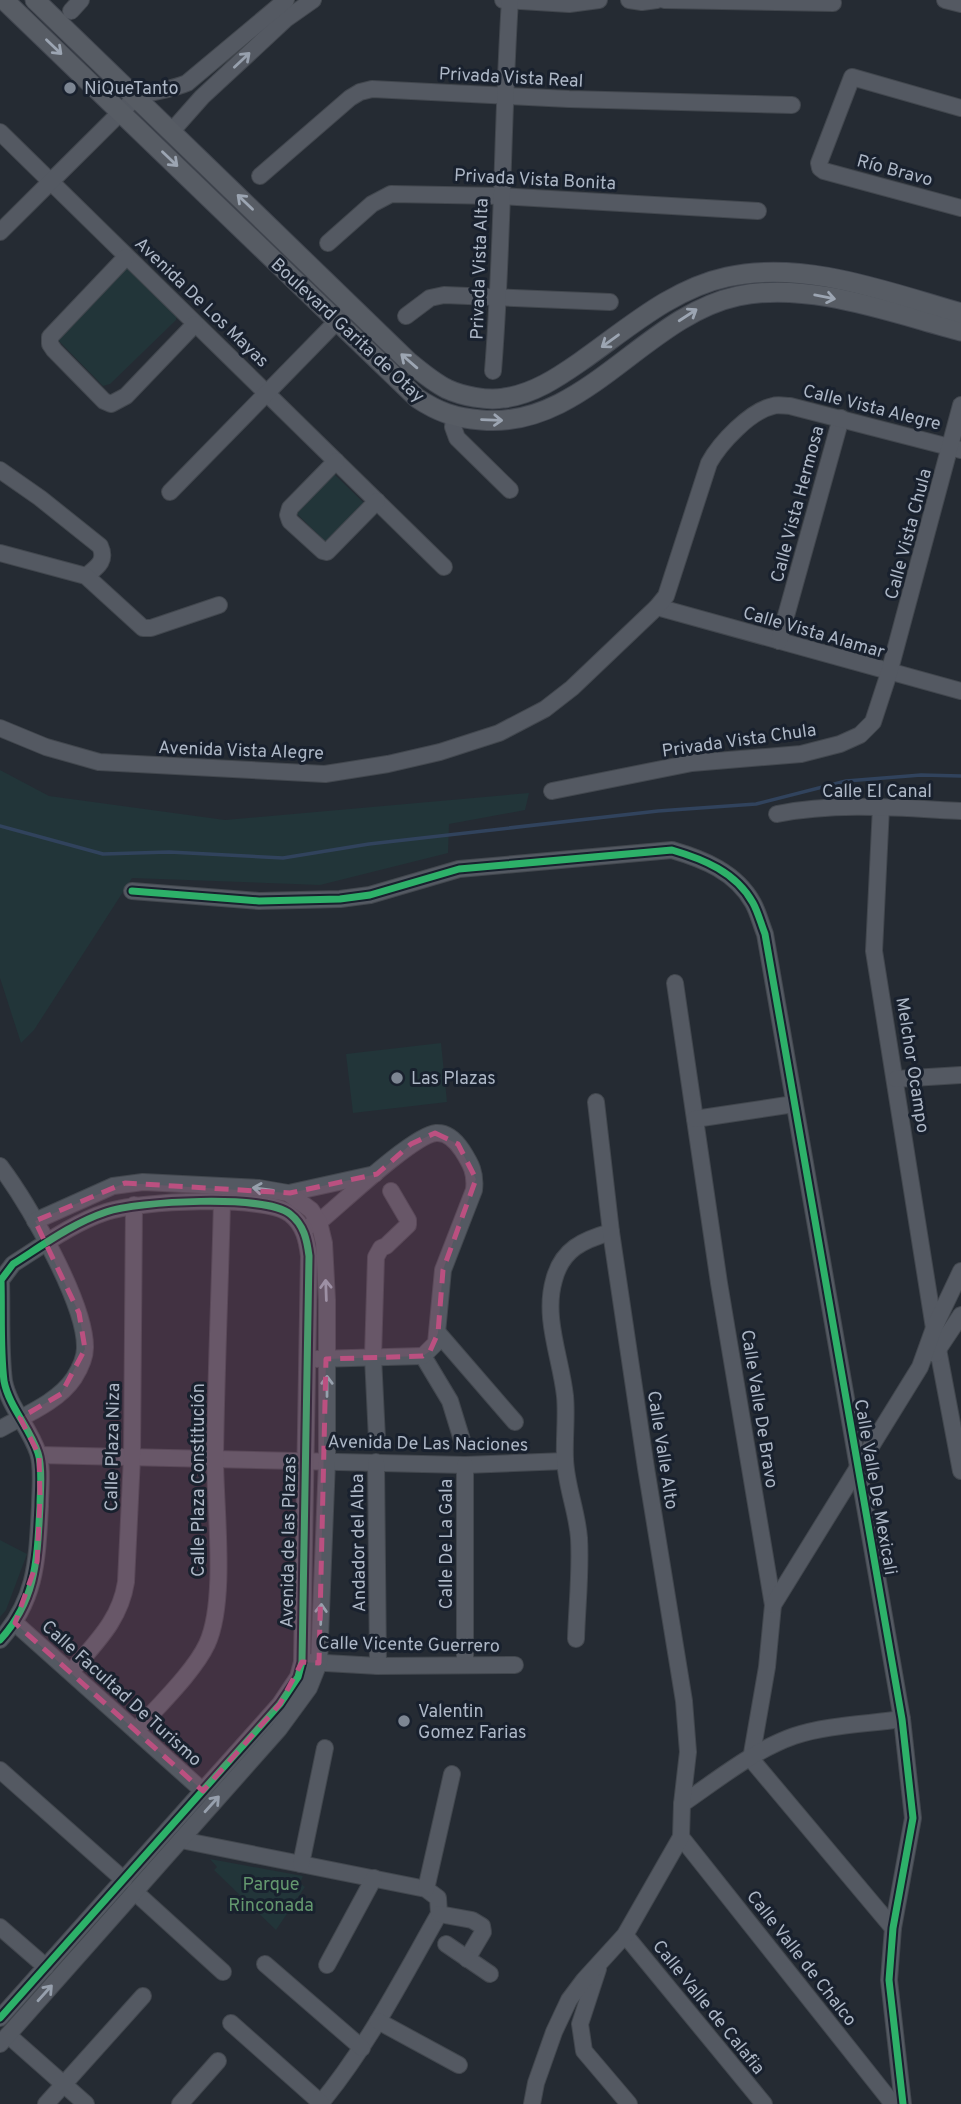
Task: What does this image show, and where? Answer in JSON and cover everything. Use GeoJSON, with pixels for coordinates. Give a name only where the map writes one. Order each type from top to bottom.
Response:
{"type":"FeatureCollection","features":[{"type":"Feature","properties":{"kind":"main road","name":"Boulevard Garita de Otay"},"geometry":{"type":"LineString","coordinates":[[4,0],[416,398],[443,414],[496,422],[519,419],[550,408],[601,377],[695,309],[736,296],[757,293],[823,295],[961,331]]}},
{"type":"Feature","properties":{"kind":"main road","name":"Boulevard Garita de Otay"},"geometry":{"type":"LineString","coordinates":[[35,0],[408,361],[447,389],[470,396],[502,399],[527,393],[552,381],[671,298],[727,277],[774,272],[814,275],[860,284],[961,313]]}},
{"type":"Feature","properties":{"kind":"street"},"geometry":{"type":"LineString","coordinates":[[0,232],[136,97],[154,91],[175,89],[187,83],[286,0]]}},
{"type":"Feature","properties":{"kind":"street"},"geometry":{"type":"LineString","coordinates":[[172,132],[202,97],[286,19],[313,0]]}},
{"type":"Feature","properties":{"kind":"street"},"geometry":{"type":"LineString","coordinates":[[503,0],[569,4],[599,0]]}},
{"type":"Feature","properties":{"kind":"street","name":"Privada Vista Alta"},"geometry":{"type":"LineString","coordinates":[[493,371],[499,298],[504,96],[510,0]]}},
{"type":"Feature","properties":{"kind":"street"},"geometry":{"type":"LineString","coordinates":[[629,0],[657,0]]}},
{"type":"Feature","properties":{"kind":"street"},"geometry":{"type":"LineString","coordinates":[[664,0],[833,3]]}},
{"type":"Feature","properties":{"kind":"street"},"geometry":{"type":"LineString","coordinates":[[945,0],[961,4]]}},
{"type":"Feature","properties":{"kind":"street","name":"Río Bravo"},"geometry":{"type":"LineString","coordinates":[[961,108],[852,77],[819,163],[824,171],[961,208]]}},
{"type":"Feature","properties":{"kind":"street"},"geometry":{"type":"LineString","coordinates":[[187,83],[202,97]]}},
{"type":"Feature","properties":{"kind":"street","name":"Privada Vista Real"},"geometry":{"type":"LineString","coordinates":[[260,176],[350,98],[372,89],[792,106]]}},
{"type":"Feature","properties":{"kind":"street","name":"Avenida De Los Mayas"},"geometry":{"type":"LineString","coordinates":[[0,132],[444,567]]}},
{"type":"Feature","properties":{"kind":"street","name":"Privada Vista Bonita"},"geometry":{"type":"LineString","coordinates":[[328,243],[372,204],[391,194],[501,196],[758,211]]}},
{"type":"Feature","properties":{"kind":"street"},"geometry":{"type":"LineString","coordinates":[[126,257],[50,337],[54,350],[104,401],[111,404],[126,396],[195,324]]}},
{"type":"Feature","properties":{"kind":"street"},"geometry":{"type":"LineString","coordinates":[[405,316],[430,298],[444,295],[610,302]]}},
{"type":"Feature","properties":{"kind":"street"},"geometry":{"type":"LineString","coordinates":[[170,492],[352,305]]}},
{"type":"Feature","properties":{"kind":"street","name":"Calle Vista Chula"},"geometry":{"type":"LineString","coordinates":[[890,673],[956,449],[961,405]]}},
{"type":"Feature","properties":{"kind":"street","name":"Calle Vista Alegre"},"geometry":{"type":"LineString","coordinates":[[772,406],[790,406],[956,449]]}},
{"type":"Feature","properties":{"kind":"street","name":"Avenida Vista Alegre"},"geometry":{"type":"LineString","coordinates":[[0,728],[46,747],[99,762],[325,774],[440,752],[499,733],[545,709],[572,688],[657,607],[666,596],[714,454],[743,423],[772,406]]}},
{"type":"Feature","properties":{"kind":"street"},"geometry":{"type":"LineString","coordinates":[[454,417],[453,427],[457,438],[510,490]]}},
{"type":"Feature","properties":{"kind":"street","name":"Calle Vista Hermosa"},"geometry":{"type":"LineString","coordinates":[[779,641],[841,418]]}},
{"type":"Feature","properties":{"kind":"street"},"geometry":{"type":"LineString","coordinates":[[336,461],[290,508],[290,521],[327,552],[377,501]]}},
{"type":"Feature","properties":{"kind":"street"},"geometry":{"type":"LineString","coordinates":[[0,470],[100,546],[103,551],[102,561],[86,576]]}},
{"type":"Feature","properties":{"kind":"street"},"geometry":{"type":"LineString","coordinates":[[0,552],[86,576],[143,628],[151,628],[219,605]]}},
{"type":"Feature","properties":{"kind":"street","name":"Calle Vista Alamar"},"geometry":{"type":"LineString","coordinates":[[657,607],[961,691]]}},
{"type":"Feature","properties":{"kind":"street","name":"Privada Vista Chula"},"geometry":{"type":"LineString","coordinates":[[552,791],[692,763],[801,754],[840,744],[860,735],[873,722],[890,673]]}},
{"type":"Feature","properties":{"kind":"street","name":"Calle El Canal"},"geometry":{"type":"LineString","coordinates":[[785,813],[881,807],[961,811]]}},
{"type":"Feature","properties":{"kind":"street","name":"Melchor Ocampo"},"geometry":{"type":"LineString","coordinates":[[881,807],[874,951],[934,1328],[961,1471]]}},
{"type":"Feature","properties":{"kind":"street","name":"Calle Valle De Mexicali"},"geometry":{"type":"LineString","coordinates":[[132,891],[259,901],[340,899],[370,895],[458,869],[672,849],[702,858],[724,871],[752,902],[765,934],[856,1469],[902,1719],[913,1818],[894,1928],[889,1980],[903,2104]]}},
{"type":"Feature","properties":{"kind":"street","name":"Calle Valle De Bravo"},"geometry":{"type":"LineString","coordinates":[[675,983],[722,1296],[773,1605],[768,1667],[751,1759]]}},
{"type":"Feature","properties":{"kind":"street"},"geometry":{"type":"LineString","coordinates":[[896,1079],[961,1075]]}},
{"type":"Feature","properties":{"kind":"street","name":"Calle Valle Alto"},"geometry":{"type":"LineString","coordinates":[[596,1102],[611,1232],[684,1702],[688,1752],[681,1837]]}},
{"type":"Feature","properties":{"kind":"street"},"geometry":{"type":"LineString","coordinates":[[695,1119],[794,1104]]}},
{"type":"Feature","properties":{"kind":"street"},"geometry":{"type":"LineString","coordinates":[[0,1640],[15,1623],[25,1605],[37,1562],[40,1497],[38,1455],[6,1389],[1,1363],[1,1280],[13,1264],[92,1217],[134,1205],[222,1202],[264,1204],[290,1213],[302,1228],[319,1222],[411,1144],[435,1133],[450,1137],[473,1167],[476,1179],[443,1270],[436,1343],[423,1356],[307,1359]]}},
{"type":"Feature","properties":{"kind":"street"},"geometry":{"type":"LineString","coordinates":[[0,1166],[16,1186],[35,1221],[79,1313],[85,1349],[81,1365],[61,1394],[0,1429]]}},
{"type":"Feature","properties":{"kind":"street"},"geometry":{"type":"LineString","coordinates":[[35,1221],[98,1192],[125,1183],[259,1188],[289,1194],[377,1174]]}},
{"type":"Feature","properties":{"kind":"street"},"geometry":{"type":"LineString","coordinates":[[377,1439],[373,1357],[376,1257],[381,1248],[408,1225],[408,1220],[391,1191]]}},
{"type":"Feature","properties":{"kind":"street"},"geometry":{"type":"LineString","coordinates":[[289,1194],[311,1210],[319,1222]]}},
{"type":"Feature","properties":{"kind":"street","name":"Calle Plaza Constitución"},"geometry":{"type":"LineString","coordinates":[[136,1731],[192,1666],[206,1646],[213,1626],[217,1579],[215,1459],[222,1202]]}},
{"type":"Feature","properties":{"kind":"street","name":"Calle Plaza Niza"},"geometry":{"type":"LineString","coordinates":[[71,1672],[115,1618],[123,1602],[126,1582],[132,1457],[134,1205]]}},
{"type":"Feature","properties":{"kind":"street","name":"Avenida de las Plazas"},"geometry":{"type":"LineString","coordinates":[[0,2018],[46,1967],[181,1840],[297,1708],[309,1688],[327,1461],[324,1243],[319,1222]]}},
{"type":"Feature","properties":{"kind":"street","name":"Avenida de las Plazas"},"geometry":{"type":"LineString","coordinates":[[4,2039],[130,1886],[203,1791],[280,1704],[311,1663],[305,1461],[309,1256],[302,1228]]}},
{"type":"Feature","properties":{"kind":"street"},"geometry":{"type":"LineString","coordinates":[[576,1639],[579,1538],[565,1461],[565,1399],[551,1306],[554,1280],[562,1259],[587,1239],[611,1232]]}},
{"type":"Feature","properties":{"kind":"street"},"geometry":{"type":"LineString","coordinates":[[368,1235],[381,1248]]}},
{"type":"Feature","properties":{"kind":"street"},"geometry":{"type":"LineString","coordinates":[[773,1605],[920,1367],[934,1328],[961,1271]]}},
{"type":"Feature","properties":{"kind":"street"},"geometry":{"type":"LineString","coordinates":[[920,1367],[939,1350],[961,1315]]}},
{"type":"Feature","properties":{"kind":"street"},"geometry":{"type":"LineString","coordinates":[[438,1333],[515,1422]]}},
{"type":"Feature","properties":{"kind":"street"},"geometry":{"type":"LineString","coordinates":[[423,1356],[450,1401],[462,1440]]}},
{"type":"Feature","properties":{"kind":"street","name":"Avenida De Las Naciones"},"geometry":{"type":"LineString","coordinates":[[38,1455],[465,1465],[565,1461]]}},
{"type":"Feature","properties":{"kind":"street","name":"Andador del Alba"},"geometry":{"type":"LineString","coordinates":[[376,1462],[378,1666]]}},
{"type":"Feature","properties":{"kind":"street","name":"Calle De La Gala"},"geometry":{"type":"LineString","coordinates":[[465,1465],[465,1665]]}},
{"type":"Feature","properties":{"kind":"street","name":"Calle Facultad De Turismo"},"geometry":{"type":"LineString","coordinates":[[15,1623],[203,1791]]}},
{"type":"Feature","properties":{"kind":"street","name":"Calle Vicente Guerrero"},"geometry":{"type":"LineString","coordinates":[[311,1663],[378,1666],[515,1665]]}},
{"type":"Feature","properties":{"kind":"street"},"geometry":{"type":"LineString","coordinates":[[682,1804],[779,1742],[796,1735],[902,1719]]}},
{"type":"Feature","properties":{"kind":"street"},"geometry":{"type":"LineString","coordinates":[[301,1864],[325,1748]]}},
{"type":"Feature","properties":{"kind":"street"},"geometry":{"type":"LineString","coordinates":[[751,1759],[894,1928]]}},
{"type":"Feature","properties":{"kind":"street"},"geometry":{"type":"LineString","coordinates":[[0,1770],[223,1972]]}},
{"type":"Feature","properties":{"kind":"street"},"geometry":{"type":"LineString","coordinates":[[426,1889],[452,1774]]}},
{"type":"Feature","properties":{"kind":"street"},"geometry":{"type":"LineString","coordinates":[[532,2104],[536,2083],[554,2032],[569,2000],[625,1935],[681,1837]]}},
{"type":"Feature","properties":{"kind":"street","name":"Calle Valle de Chalco"},"geometry":{"type":"LineString","coordinates":[[681,1837],[893,2104]]}},
{"type":"Feature","properties":{"kind":"street"},"geometry":{"type":"LineString","coordinates":[[181,1840],[426,1889],[438,1898],[439,1914],[378,2021],[362,2048],[321,2103],[231,2023]]}},
{"type":"Feature","properties":{"kind":"street"},"geometry":{"type":"LineString","coordinates":[[327,1965],[374,1878]]}},
{"type":"Feature","properties":{"kind":"street"},"geometry":{"type":"LineString","coordinates":[[439,1914],[472,1920],[482,1926],[483,1932],[467,1959]]}},
{"type":"Feature","properties":{"kind":"street"},"geometry":{"type":"LineString","coordinates":[[0,1927],[46,1967]]}},
{"type":"Feature","properties":{"kind":"street","name":"Calle Valle de Calafia"},"geometry":{"type":"LineString","coordinates":[[625,1935],[764,2104]]}},
{"type":"Feature","properties":{"kind":"street"},"geometry":{"type":"LineString","coordinates":[[446,1944],[490,1974]]}},
{"type":"Feature","properties":{"kind":"street"},"geometry":{"type":"LineString","coordinates":[[601,1961],[580,2024],[584,2051],[629,2104]]}},
{"type":"Feature","properties":{"kind":"street"},"geometry":{"type":"LineString","coordinates":[[265,1964],[362,2048]]}},
{"type":"Feature","properties":{"kind":"street"},"geometry":{"type":"LineString","coordinates":[[46,2104],[143,1996]]}},
{"type":"Feature","properties":{"kind":"street"},"geometry":{"type":"LineString","coordinates":[[378,2021],[459,2065]]}},
{"type":"Feature","properties":{"kind":"street"},"geometry":{"type":"LineString","coordinates":[[4,2039],[86,2104]]}},
{"type":"Feature","properties":{"kind":"street"},"geometry":{"type":"LineString","coordinates":[[180,2104],[218,2061]]}},
{"type":"Feature","properties":{"kind":"highlighted area"},"geometry":{"type":"Polygon","coordinates":[[[435,1133],[458,1144],[476,1179],[443,1270],[438,1333],[430,1351],[423,1356],[326,1359],[319,1663],[302,1662],[280,1704],[203,1791],[15,1623],[37,1562],[40,1497],[39,1455],[20,1418],[61,1394],[85,1349],[79,1313],[35,1221],[125,1183],[290,1193],[377,1174],[411,1144],[435,1133]]]}},
{"type":"Feature","properties":{"kind":"green space"},"geometry":{"type":"Polygon","coordinates":[[[124,268],[130,269],[177,315],[176,320],[110,384],[103,386],[59,341],[60,333],[124,268]]]}},
{"type":"Feature","properties":{"kind":"green space"},"geometry":{"type":"Polygon","coordinates":[[[334,474],[366,505],[328,544],[296,513],[334,474]]]}},
{"type":"Feature","properties":{"kind":"green space"},"geometry":{"type":"Polygon","coordinates":[[[0,770],[49,796],[225,820],[529,793],[525,810],[449,824],[448,853],[320,885],[132,878],[34,1030],[21,1043],[0,978],[0,770]]]}},
{"type":"Feature","properties":{"kind":"green space","name":"Las Plazas"},"geometry":{"type":"Polygon","coordinates":[[[441,1043],[447,1102],[353,1113],[346,1054],[441,1043]]]}},
{"type":"Feature","properties":{"kind":"green space"},"geometry":{"type":"Polygon","coordinates":[[[0,1540],[27,1554],[6,1610],[0,1617],[0,1540]]]}},
{"type":"Feature","properties":{"kind":"green space","name":"Parque Rinconada"},"geometry":{"type":"Polygon","coordinates":[[[210,1859],[303,1876],[300,1883],[305,1887],[276,1930],[214,1870],[217,1867],[210,1859]]]}},
{"type":"Feature","properties":{"kind":"waterway"},"geometry":{"type":"LineString","coordinates":[[0,826],[103,854],[169,852],[283,858],[369,844],[658,811],[756,804],[846,781],[921,775],[961,776]]}},
{"type":"Feature","properties":{"kind":"cycle path"},"geometry":{"type":"LineString","coordinates":[[132,891],[259,901],[340,899],[370,895],[459,869],[672,850],[718,868],[738,883],[753,903],[765,934],[902,1719],[913,1818],[893,1928],[889,1980],[903,2104]]}},
{"type":"Feature","properties":{"kind":"cycle path"},"geometry":{"type":"LineString","coordinates":[[0,1640],[21,1609],[33,1577],[38,1544],[41,1480],[38,1453],[10,1400],[4,1381],[1,1280],[13,1264],[58,1235],[82,1222],[122,1208],[201,1201],[255,1204],[290,1214],[304,1233],[309,1256],[302,1662],[298,1677],[280,1704],[0,2018]]}},
{"type":"Feature","properties":{"kind":"place","name":"NiQueTanto"},"geometry":{"type":"Point","coordinates":[70,88]}},
{"type":"Feature","properties":{"kind":"place","name":"Las Plazas"},"geometry":{"type":"Point","coordinates":[397,1078]}},
{"type":"Feature","properties":{"kind":"place","name":"Valentin Gomez Farias"},"geometry":{"type":"Point","coordinates":[404,1721]}}]}
